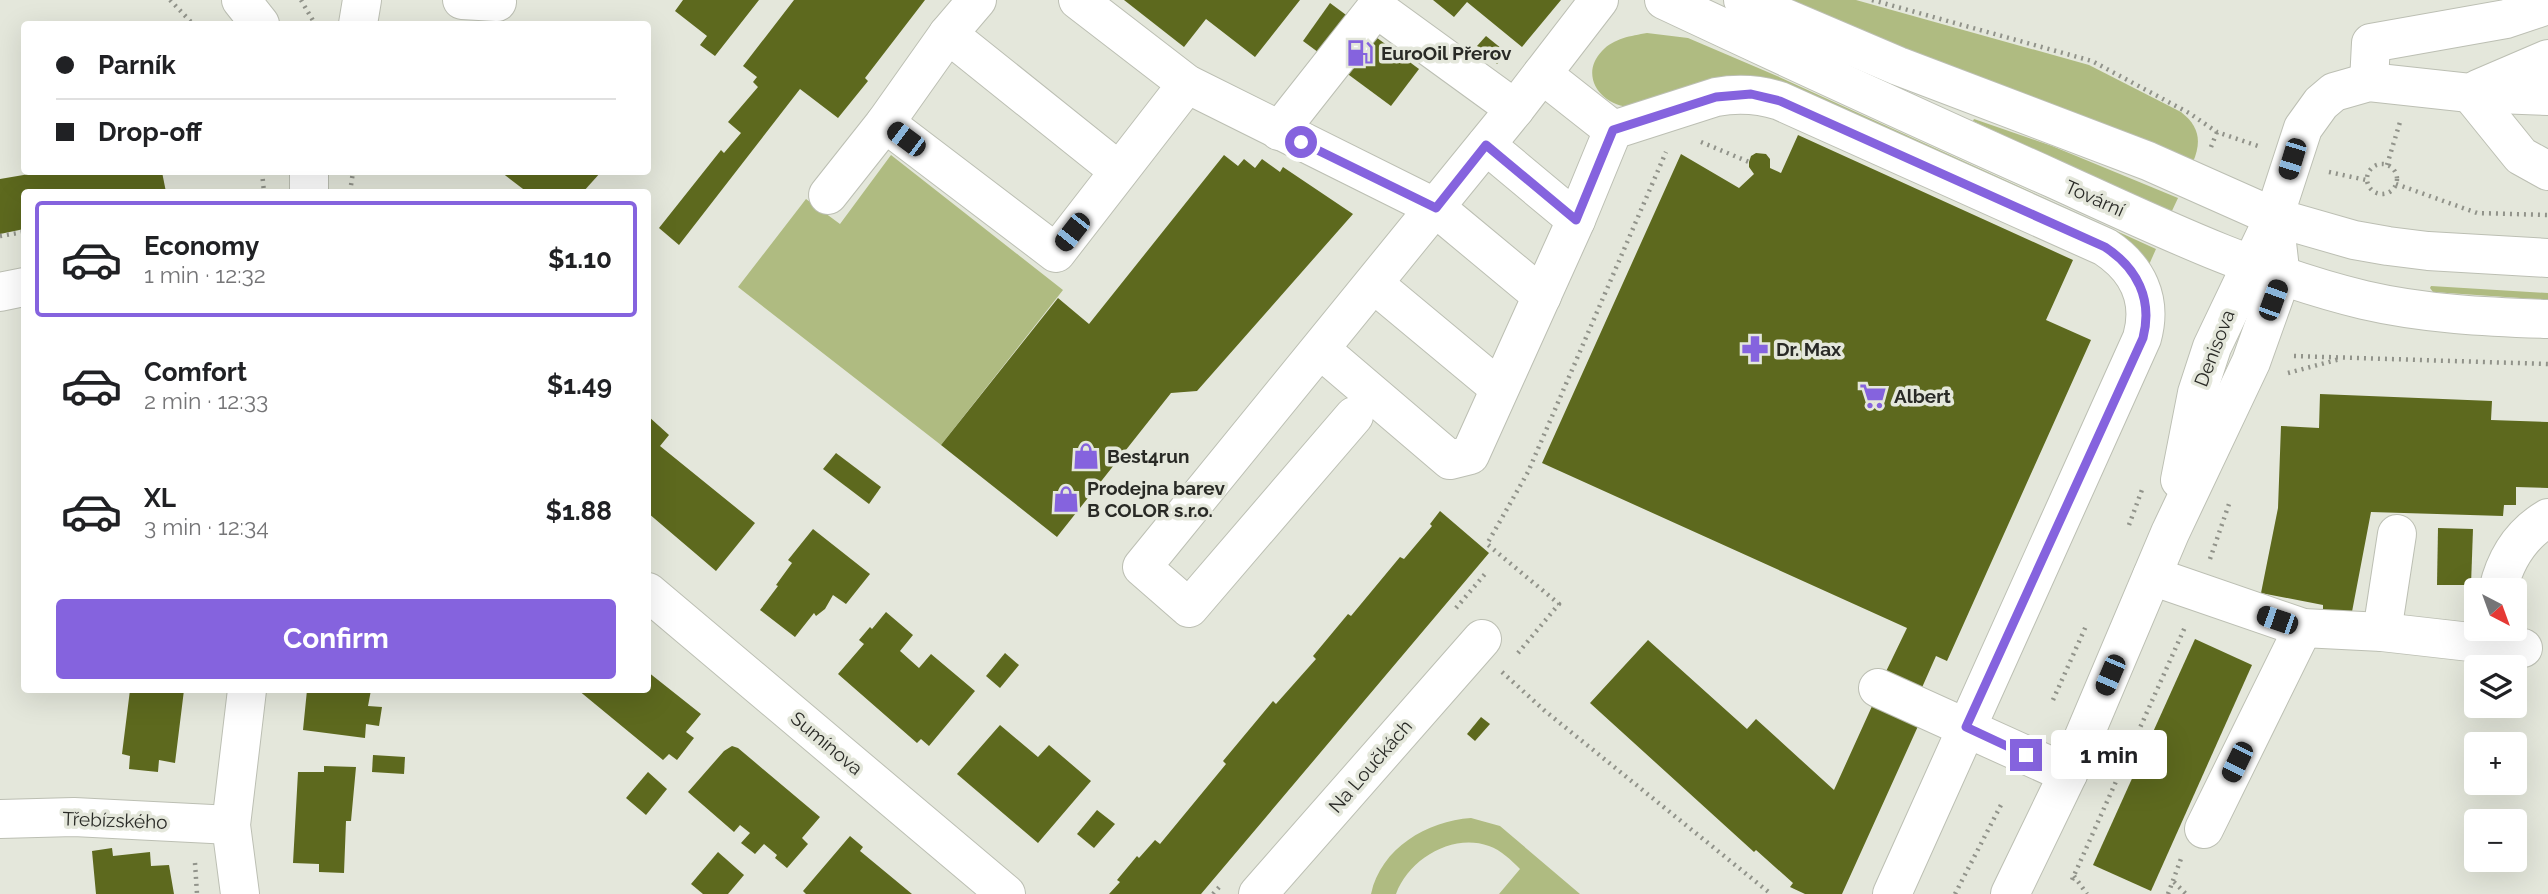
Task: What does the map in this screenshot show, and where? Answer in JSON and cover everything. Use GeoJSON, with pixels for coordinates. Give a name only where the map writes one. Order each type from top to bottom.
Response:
{"type":"FeatureCollection","features":[{"type":"Feature","properties":{"kind":"street"},"geometry":{"type":"LineString","coordinates":[[241,0],[258,21]]}},
{"type":"Feature","properties":{"kind":"street"},"geometry":{"type":"LineString","coordinates":[[358,21],[362,0]]}},
{"type":"Feature","properties":{"kind":"street"},"geometry":{"type":"LineString","coordinates":[[828,195],[948,34],[977,0]]}},
{"type":"Feature","properties":{"kind":"street"},"geometry":{"type":"LineString","coordinates":[[1078,0],[1187,84],[1436,208],[1542,296]]}},
{"type":"Feature","properties":{"kind":"street"},"geometry":{"type":"LineString","coordinates":[[1356,399],[1189,608],[1142,567],[1436,208],[1599,0]]}},
{"type":"Feature","properties":{"kind":"street","name":"Tovární"},"geometry":{"type":"LineString","coordinates":[[1664,0],[1862,93],[2153,224],[2265,271],[2367,301],[2416,309],[2548,319]]}},
{"type":"Feature","properties":{"kind":"street"},"geometry":{"type":"LineString","coordinates":[[1743,0],[1898,66],[2114,147],[2274,217],[2354,240],[2388,246],[2548,258]]}},
{"type":"Feature","properties":{"kind":"street"},"geometry":{"type":"LineString","coordinates":[[2548,5],[2507,19],[2371,43],[2369,82],[2470,93],[2548,96]]}},
{"type":"Feature","properties":{"kind":"street"},"geometry":{"type":"LineString","coordinates":[[1279,131],[1376,8],[1515,109]]}},
{"type":"Feature","properties":{"kind":"street"},"geometry":{"type":"LineString","coordinates":[[948,34],[1119,171]]}},
{"type":"Feature","properties":{"kind":"street"},"geometry":{"type":"LineString","coordinates":[[2470,93],[2548,59]]}},
{"type":"Feature","properties":{"kind":"street"},"geometry":{"type":"LineString","coordinates":[[1542,74],[1613,130]]}},
{"type":"Feature","properties":{"kind":"street","name":"Denisova"},"geometry":{"type":"LineString","coordinates":[[2045,884],[2068,774],[2170,534],[2197,393],[2212,347],[2265,271],[2274,217],[2298,140],[2310,116],[2334,92],[2369,82]]}},
{"type":"Feature","properties":{"kind":"street"},"geometry":{"type":"LineString","coordinates":[[884,123],[1056,253],[1187,84]]}},
{"type":"Feature","properties":{"kind":"street"},"geometry":{"type":"LineString","coordinates":[[2470,93],[2521,156],[2548,171]]}},
{"type":"Feature","properties":{"kind":"street"},"geometry":{"type":"LineString","coordinates":[[1321,350],[1356,399],[1450,460],[1470,455],[1576,220],[1613,130],[1716,97],[1751,94],[1766,97],[2105,247],[2120,257],[2133,271],[2142,287],[2146,305],[2143,338],[1892,894]]}},
{"type":"Feature","properties":{"kind":"street"},"geometry":{"type":"LineString","coordinates":[[1486,145],[1576,220]]}},
{"type":"Feature","properties":{"kind":"street"},"geometry":{"type":"LineString","coordinates":[[1374,284],[1499,388]]}},
{"type":"Feature","properties":{"kind":"street"},"geometry":{"type":"LineString","coordinates":[[0,292],[21,288]]}},
{"type":"Feature","properties":{"kind":"street"},"geometry":{"type":"LineString","coordinates":[[2500,578],[2502,570],[2519,543],[2548,518]]}},
{"type":"Feature","properties":{"kind":"street"},"geometry":{"type":"LineString","coordinates":[[2382,632],[2397,534]]}},
{"type":"Feature","properties":{"kind":"street"},"geometry":{"type":"LineString","coordinates":[[2152,576],[2303,628],[2464,638]]}},
{"type":"Feature","properties":{"kind":"street","name":"Sumínova"},"geometry":{"type":"LineString","coordinates":[[651,595],[1006,894]]}},
{"type":"Feature","properties":{"kind":"street"},"geometry":{"type":"LineString","coordinates":[[2204,829],[2303,628]]}},
{"type":"Feature","properties":{"kind":"street","name":"Na Loučkách"},"geometry":{"type":"LineString","coordinates":[[1258,894],[1482,639]]}},
{"type":"Feature","properties":{"kind":"street"},"geometry":{"type":"LineString","coordinates":[[1878,688],[2068,774]]}},
{"type":"Feature","properties":{"kind":"street"},"geometry":{"type":"LineString","coordinates":[[240,894],[231,825],[247,693]]}},
{"type":"Feature","properties":{"kind":"street","name":"Třebízského"},"geometry":{"type":"LineString","coordinates":[[0,819],[74,817],[231,825]]}},
{"type":"Feature","properties":{"kind":"path"},"geometry":{"type":"LineString","coordinates":[[170,0],[189,21]]}},
{"type":"Feature","properties":{"kind":"path"},"geometry":{"type":"LineString","coordinates":[[301,0],[314,21]]}},
{"type":"Feature","properties":{"kind":"path"},"geometry":{"type":"LineString","coordinates":[[1872,0],[2092,61],[2189,113],[2217,132],[2259,146]]}},
{"type":"Feature","properties":{"kind":"path"},"geometry":{"type":"LineString","coordinates":[[2387,165],[2403,111]]}},
{"type":"Feature","properties":{"kind":"path"},"geometry":{"type":"LineString","coordinates":[[1700,141],[1749,162]]}},
{"type":"Feature","properties":{"kind":"path"},"geometry":{"type":"LineString","coordinates":[[1493,682],[1559,604],[1487,544],[1528,472],[1670,142]]}},
{"type":"Feature","properties":{"kind":"path"},"geometry":{"type":"LineString","coordinates":[[2387,165],[2397,174],[2396,184],[2392,191],[2380,195],[2369,188],[2366,180],[2373,167],[2387,165]]}},
{"type":"Feature","properties":{"kind":"path"},"geometry":{"type":"LineString","coordinates":[[2326,171],[2366,180]]}},
{"type":"Feature","properties":{"kind":"path"},"geometry":{"type":"LineString","coordinates":[[2396,184],[2477,213],[2548,215]]}},
{"type":"Feature","properties":{"kind":"path"},"geometry":{"type":"LineString","coordinates":[[0,236],[21,232]]}},
{"type":"Feature","properties":{"kind":"path"},"geometry":{"type":"LineString","coordinates":[[2287,356],[2548,364]]}},
{"type":"Feature","properties":{"kind":"path"},"geometry":{"type":"LineString","coordinates":[[2279,373],[2344,357]]}},
{"type":"Feature","properties":{"kind":"path"},"geometry":{"type":"LineString","coordinates":[[2125,534],[2144,484]]}},
{"type":"Feature","properties":{"kind":"path"},"geometry":{"type":"LineString","coordinates":[[2087,894],[2045,884],[2186,622]]}},
{"type":"Feature","properties":{"kind":"path"},"geometry":{"type":"LineString","coordinates":[[2053,701],[2087,624]]}},
{"type":"Feature","properties":{"kind":"path"},"geometry":{"type":"LineString","coordinates":[[1502,671],[1545,711],[1771,894]]}},
{"type":"Feature","properties":{"kind":"path"},"geometry":{"type":"LineString","coordinates":[[1955,894],[2002,803]]}},
{"type":"Feature","properties":{"kind":"path"},"geometry":{"type":"LineString","coordinates":[[2174,882],[2186,894]]}},
{"type":"Feature","properties":{"kind":"green space"},"geometry":{"type":"Polygon","coordinates":[[[1783,0],[1856,0],[2089,65],[2187,117],[2195,128],[2198,141],[2193,162],[1900,49],[1783,0]]]}},
{"type":"Feature","properties":{"kind":"green space"},"geometry":{"type":"Polygon","coordinates":[[[1647,33],[1688,38],[2156,249],[2148,267],[1775,84],[1632,107],[1611,102],[1603,96],[1593,80],[1595,61],[1612,43],[1647,33]]]}},
{"type":"Feature","properties":{"kind":"green space"},"geometry":{"type":"Polygon","coordinates":[[[1974,119],[2052,146],[2178,198],[2171,213],[1973,121],[1974,119]]]}},
{"type":"Feature","properties":{"kind":"green space"},"geometry":{"type":"Polygon","coordinates":[[[891,155],[1063,290],[941,445],[738,287],[806,199],[840,224],[891,155]]]}},
{"type":"Feature","properties":{"kind":"green space"},"geometry":{"type":"Polygon","coordinates":[[[2431,286],[2548,293],[2548,300],[2433,292],[2431,286]]]}},
{"type":"Feature","properties":{"kind":"green space"},"geometry":{"type":"Polygon","coordinates":[[[1471,818],[1500,826],[1580,894],[1499,894],[1520,869],[1498,850],[1489,846],[1461,843],[1447,846],[1421,860],[1402,881],[1396,894],[1371,894],[1385,863],[1408,840],[1438,825],[1471,818]]]}},
{"type":"Feature","properties":{"kind":"building"},"geometry":{"type":"Polygon","coordinates":[[[683,0],[759,0],[715,56],[700,45],[707,36],[675,11],[683,0]]]}},
{"type":"Feature","properties":{"kind":"building"},"geometry":{"type":"Polygon","coordinates":[[[794,0],[925,0],[865,78],[868,81],[838,118],[800,89],[679,245],[659,228],[721,150],[724,153],[741,133],[728,122],[758,87],[753,82],[757,77],[743,66],[794,0]]]}},
{"type":"Feature","properties":{"kind":"building"},"geometry":{"type":"Polygon","coordinates":[[[1124,0],[1300,0],[1255,57],[1206,19],[1184,47],[1124,0]]]}},
{"type":"Feature","properties":{"kind":"building"},"geometry":{"type":"Polygon","coordinates":[[[1433,0],[1561,0],[1522,47],[1467,2],[1454,17],[1433,0]]]}},
{"type":"Feature","properties":{"kind":"building"},"geometry":{"type":"Polygon","coordinates":[[[1330,3],[1419,69],[1391,106],[1303,41],[1330,3]]]}},
{"type":"Feature","properties":{"kind":"building"},"geometry":{"type":"Polygon","coordinates":[[[1486,36],[1507,53],[1497,64],[1477,46],[1486,36]]]}},
{"type":"Feature","properties":{"kind":"building"},"geometry":{"type":"Polygon","coordinates":[[[1798,135],[2073,260],[2046,320],[2091,340],[1947,661],[1936,656],[1908,719],[1919,724],[1842,894],[1805,894],[1790,887],[1793,883],[1756,850],[1754,852],[1590,703],[1648,640],[1747,729],[1756,719],[1834,790],[1907,628],[1542,463],[1681,154],[1739,188],[1754,174],[1749,162],[1751,156],[1756,153],[1766,154],[1770,159],[1770,168],[1781,173],[1798,135]]]}},
{"type":"Feature","properties":{"kind":"building"},"geometry":{"type":"Polygon","coordinates":[[[1224,155],[1238,166],[1244,159],[1255,168],[1262,159],[1280,172],[1283,167],[1353,214],[1197,391],[1171,393],[1057,537],[941,445],[1058,298],[1089,324],[1224,155]]]}},
{"type":"Feature","properties":{"kind":"building"},"geometry":{"type":"Polygon","coordinates":[[[23,175],[163,175],[165,189],[21,189],[21,230],[0,234],[0,179],[23,175]]]}},
{"type":"Feature","properties":{"kind":"building"},"geometry":{"type":"Polygon","coordinates":[[[505,175],[598,175],[586,189],[523,189],[505,175]]]}},
{"type":"Feature","properties":{"kind":"building"},"geometry":{"type":"Polygon","coordinates":[[[2320,394],[2492,401],[2491,420],[2548,422],[2548,488],[2516,487],[2516,505],[2504,505],[2503,516],[2371,512],[2351,617],[2323,611],[2323,605],[2261,593],[2278,508],[2281,426],[2319,428],[2320,394]]]}},
{"type":"Feature","properties":{"kind":"building"},"geometry":{"type":"Polygon","coordinates":[[[651,419],[669,435],[660,446],[755,523],[716,571],[651,516],[651,419]]]}},
{"type":"Feature","properties":{"kind":"building"},"geometry":{"type":"Polygon","coordinates":[[[836,453],[881,487],[869,504],[823,469],[836,453]]]}},
{"type":"Feature","properties":{"kind":"building"},"geometry":{"type":"Polygon","coordinates":[[[1440,511],[1489,553],[1201,894],[1109,894],[1137,856],[1139,858],[1155,840],[1160,844],[1226,764],[1223,761],[1273,701],[1276,704],[1316,659],[1313,656],[1348,614],[1351,616],[1400,557],[1404,559],[1432,526],[1430,524],[1440,511]]]}},
{"type":"Feature","properties":{"kind":"building"},"geometry":{"type":"Polygon","coordinates":[[[2438,528],[2473,529],[2471,578],[2464,578],[2464,585],[2437,585],[2438,528]]]}},
{"type":"Feature","properties":{"kind":"building"},"geometry":{"type":"Polygon","coordinates":[[[813,529],[870,574],[846,604],[833,595],[825,609],[816,616],[814,613],[795,637],[760,610],[792,563],[788,560],[813,529]]]}},
{"type":"Feature","properties":{"kind":"building"},"geometry":{"type":"Polygon","coordinates":[[[886,612],[913,635],[900,651],[919,668],[931,654],[975,691],[929,746],[921,739],[917,743],[838,674],[864,644],[859,640],[886,612]]]}},
{"type":"Feature","properties":{"kind":"building"},"geometry":{"type":"Polygon","coordinates":[[[2195,639],[2252,665],[2151,891],[2093,865],[2195,639]]]}},
{"type":"Feature","properties":{"kind":"building"},"geometry":{"type":"Polygon","coordinates":[[[1005,653],[1019,665],[1000,688],[986,676],[1005,653]]]}},
{"type":"Feature","properties":{"kind":"building"},"geometry":{"type":"Polygon","coordinates":[[[651,674],[701,714],[686,732],[694,738],[677,760],[669,754],[663,760],[582,693],[651,693],[651,674]]]}},
{"type":"Feature","properties":{"kind":"building"},"geometry":{"type":"Polygon","coordinates":[[[130,693],[184,693],[175,763],[159,760],[158,772],[129,769],[130,756],[122,754],[130,693]]]}},
{"type":"Feature","properties":{"kind":"building"},"geometry":{"type":"Polygon","coordinates":[[[307,693],[370,693],[368,706],[382,707],[379,726],[366,724],[365,738],[303,730],[307,693]]]}},
{"type":"Feature","properties":{"kind":"building"},"geometry":{"type":"Polygon","coordinates":[[[1481,717],[1490,724],[1475,741],[1467,734],[1481,717]]]}},
{"type":"Feature","properties":{"kind":"building"},"geometry":{"type":"Polygon","coordinates":[[[1000,725],[1038,757],[1049,745],[1091,781],[1038,843],[957,774],[1000,725]]]}},
{"type":"Feature","properties":{"kind":"building"},"geometry":{"type":"Polygon","coordinates":[[[732,746],[738,748],[820,817],[802,838],[808,844],[787,868],[764,844],[755,854],[741,843],[750,833],[740,825],[734,832],[688,792],[724,751],[732,746]]]}},
{"type":"Feature","properties":{"kind":"building"},"geometry":{"type":"Polygon","coordinates":[[[373,755],[405,757],[404,774],[372,772],[373,755]]]}},
{"type":"Feature","properties":{"kind":"building"},"geometry":{"type":"Polygon","coordinates":[[[324,766],[356,767],[351,821],[346,821],[344,873],[319,872],[319,864],[293,863],[298,772],[324,772],[324,766]]]}},
{"type":"Feature","properties":{"kind":"building"},"geometry":{"type":"Polygon","coordinates":[[[648,772],[667,789],[646,815],[626,798],[648,772]]]}},
{"type":"Feature","properties":{"kind":"building"},"geometry":{"type":"Polygon","coordinates":[[[1097,810],[1115,824],[1094,848],[1077,834],[1097,810]]]}},
{"type":"Feature","properties":{"kind":"building"},"geometry":{"type":"Polygon","coordinates":[[[850,836],[863,847],[860,851],[912,894],[806,894],[803,891],[850,836]]]}},
{"type":"Feature","properties":{"kind":"building"},"geometry":{"type":"Polygon","coordinates":[[[112,848],[113,856],[150,852],[151,866],[169,865],[174,894],[96,894],[92,851],[112,848]]]}},
{"type":"Feature","properties":{"kind":"building"},"geometry":{"type":"Polygon","coordinates":[[[718,852],[744,875],[728,894],[703,894],[691,884],[718,852]]]}},
{"type":"Feature","properties":{"kind":"place","name":"EuroOil Přerov"},"geometry":{"type":"Point","coordinates":[1360,53]}},
{"type":"Feature","properties":{"kind":"place","name":"Dr. Max"},"geometry":{"type":"Point","coordinates":[1755,349]}},
{"type":"Feature","properties":{"kind":"place","name":"Albert"},"geometry":{"type":"Point","coordinates":[1873,396]}},
{"type":"Feature","properties":{"kind":"place","name":"Best4run"},"geometry":{"type":"Point","coordinates":[1086,456]}},
{"type":"Feature","properties":{"kind":"place","name":"Prodejna barev B COLOR s.r.o."},"geometry":{"type":"Point","coordinates":[1066,499]}},
{"type":"Feature","properties":{"kind":"route"},"geometry":{"type":"LineString","coordinates":[[1301,142],[1436,208],[1486,145],[1576,220],[1613,130],[1716,97],[1751,94],[1780,101],[2105,247],[2120,257],[2133,271],[2142,287],[2146,305],[2143,338],[1966,727],[2026,755]]}}]}
